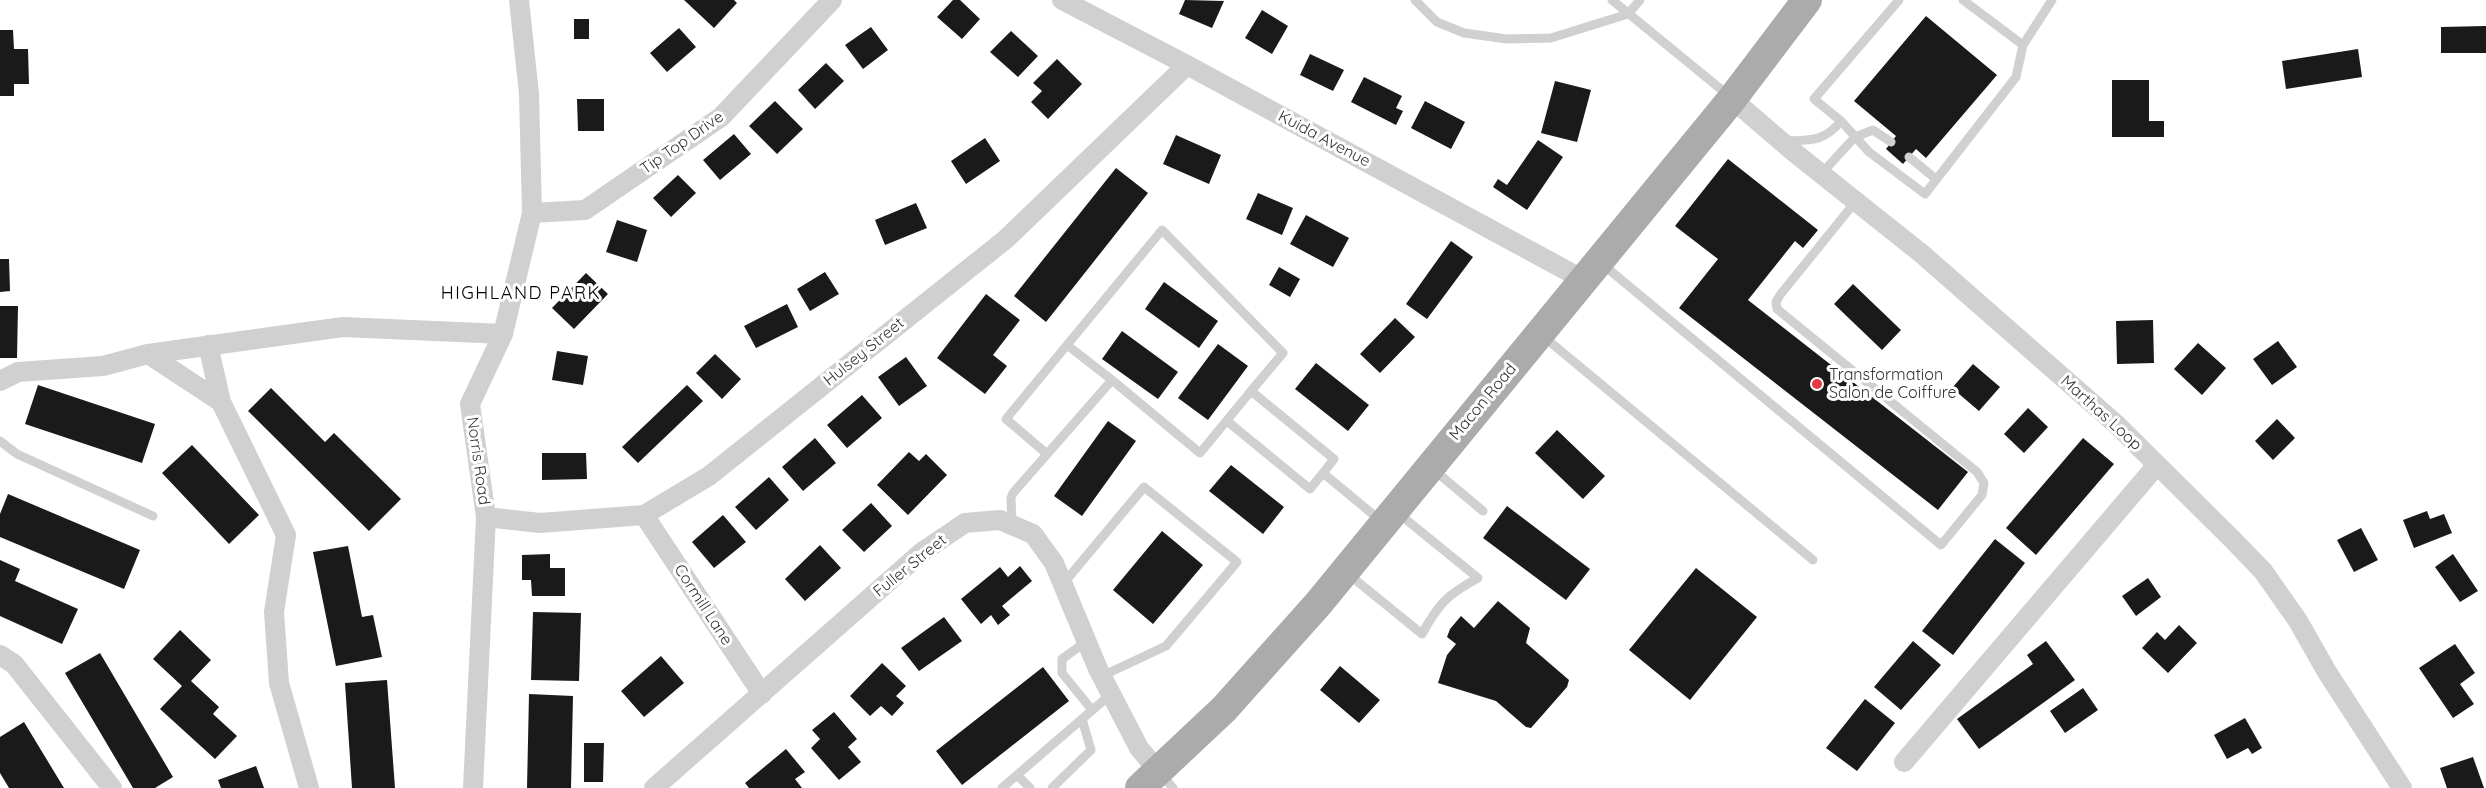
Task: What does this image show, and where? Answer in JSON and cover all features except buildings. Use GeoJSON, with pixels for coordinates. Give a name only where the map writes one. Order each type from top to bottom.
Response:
{"type":"FeatureCollection","features":[{"type":"Feature","properties":{"kind":"main road","name":"Macon Road"},"geometry":{"type":"LineString","coordinates":[[1157,782],[1344,571],[1732,99],[1807,0]]}},
{"type":"Feature","properties":{"kind":"street","name":"Norris Road"},"geometry":{"type":"LineString","coordinates":[[473,788],[486,517],[470,404],[503,334],[532,213],[529,94],[519,0]]}},
{"type":"Feature","properties":{"kind":"street","name":"Tip Top Drive"},"geometry":{"type":"LineString","coordinates":[[532,213],[585,210],[721,117],[832,0]]}},
{"type":"Feature","properties":{"kind":"street","name":"Kuida Avenue"},"geometry":{"type":"LineString","coordinates":[[1062,0],[1592,271]]}},
{"type":"Feature","properties":{"kind":"street","name":"Hulsey Street"},"geometry":{"type":"LineString","coordinates":[[486,517],[540,523],[644,515],[709,476],[1006,239],[1187,65]]}},
{"type":"Feature","properties":{"kind":"street","name":"Marthas Loop"},"geometry":{"type":"LineString","coordinates":[[1732,99],[1821,174],[1922,254],[2117,425],[2263,571],[2298,621],[2327,672],[2402,788]]}},
{"type":"Feature","properties":{"kind":"street"},"geometry":{"type":"LineString","coordinates":[[0,381],[18,372],[103,366],[148,354],[343,327],[503,334]]}},
{"type":"Feature","properties":{"kind":"street"},"geometry":{"type":"LineString","coordinates":[[208,345],[220,402],[286,535],[274,612],[279,683],[309,788]]}},
{"type":"Feature","properties":{"kind":"street"},"geometry":{"type":"LineString","coordinates":[[148,354],[220,402]]}},
{"type":"Feature","properties":{"kind":"street"},"geometry":{"type":"LineString","coordinates":[[1904,762],[2157,465]]}},
{"type":"Feature","properties":{"kind":"street","name":"Cormill Lane"},"geometry":{"type":"LineString","coordinates":[[644,515],[762,694]]}},
{"type":"Feature","properties":{"kind":"street","name":"Fuller Street"},"geometry":{"type":"LineString","coordinates":[[654,788],[930,546],[965,523],[1000,520],[1033,534],[1054,563],[1102,676],[1157,782]]}},
{"type":"Feature","properties":{"kind":"street"},"geometry":{"type":"LineString","coordinates":[[0,655],[14,664],[112,788]]}},
{"type":"Feature","properties":{"kind":"lane"},"geometry":{"type":"LineString","coordinates":[[1415,0],[1437,22],[1464,33],[1507,39],[1551,38],[1628,14],[1640,0]]}},
{"type":"Feature","properties":{"kind":"lane"},"geometry":{"type":"LineString","coordinates":[[1612,0],[1732,99]]}},
{"type":"Feature","properties":{"kind":"lane"},"geometry":{"type":"LineString","coordinates":[[1899,0],[1814,99],[1841,121],[1869,152],[1925,194],[2016,77],[2023,45],[2052,0]]}},
{"type":"Feature","properties":{"kind":"lane"},"geometry":{"type":"LineString","coordinates":[[1964,0],[2023,45]]}},
{"type":"Feature","properties":{"kind":"lane"},"geometry":{"type":"LineString","coordinates":[[1781,141],[1810,140],[1830,135],[1841,121]]}},
{"type":"Feature","properties":{"kind":"lane"},"geometry":{"type":"LineString","coordinates":[[1821,174],[1855,137],[1873,130],[1891,142]]}},
{"type":"Feature","properties":{"kind":"lane"},"geometry":{"type":"LineString","coordinates":[[1909,157],[1936,179]]}},
{"type":"Feature","properties":{"kind":"lane"},"geometry":{"type":"LineString","coordinates":[[1592,271],[1941,545],[1982,495],[1984,483],[1977,472],[1777,309],[1776,302],[1780,295],[1856,201]]}},
{"type":"Feature","properties":{"kind":"lane"},"geometry":{"type":"LineString","coordinates":[[1047,454],[1006,419],[1067,345],[1162,230],[1283,353],[1200,453],[1067,345]]}},
{"type":"Feature","properties":{"kind":"lane"},"geometry":{"type":"LineString","coordinates":[[1539,334],[1813,560]]}},
{"type":"Feature","properties":{"kind":"lane"},"geometry":{"type":"LineString","coordinates":[[1012,525],[1011,498],[1013,493],[1112,380]]}},
{"type":"Feature","properties":{"kind":"lane"},"geometry":{"type":"LineString","coordinates":[[1227,421],[1310,489],[1334,459],[1251,392]]}},
{"type":"Feature","properties":{"kind":"lane"},"geometry":{"type":"LineString","coordinates":[[0,441],[17,454],[153,516]]}},
{"type":"Feature","properties":{"kind":"lane"},"geometry":{"type":"LineString","coordinates":[[1430,466],[1483,511]]}},
{"type":"Feature","properties":{"kind":"lane"},"geometry":{"type":"LineString","coordinates":[[1323,473],[1478,578],[1454,591],[1436,608],[1422,634],[1344,571]]}},
{"type":"Feature","properties":{"kind":"lane"},"geometry":{"type":"LineString","coordinates":[[1063,584],[1144,487],[1237,562],[1166,646],[1102,676]]}},
{"type":"Feature","properties":{"kind":"lane"},"geometry":{"type":"LineString","coordinates":[[1087,641],[1062,659],[1062,673],[1092,710]]}},
{"type":"Feature","properties":{"kind":"lane"},"geometry":{"type":"LineString","coordinates":[[1002,788],[1111,694]]}},
{"type":"Feature","properties":{"kind":"lane"},"geometry":{"type":"LineString","coordinates":[[1052,788],[1091,750],[1082,719]]}},
{"type":"Feature","properties":{"kind":"lane"},"geometry":{"type":"LineString","coordinates":[[1017,775],[1030,788]]}},
{"type":"Feature","properties":{"kind":"place","name":"Transformation Salon de Coiffure"},"geometry":{"type":"Point","coordinates":[1817,384]}},
{"type":"Feature","properties":{"kind":"district","name":"HIGHLAND PARK"},"geometry":{"type":"Point","coordinates":[521,294]}}]}
